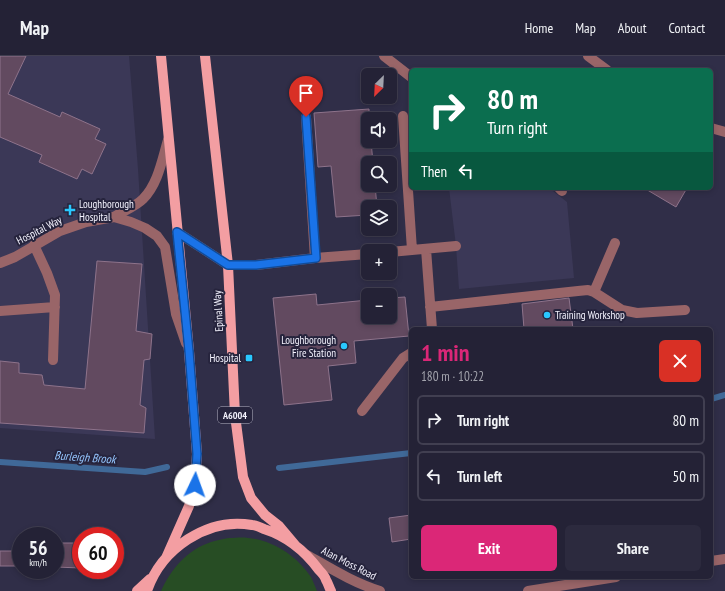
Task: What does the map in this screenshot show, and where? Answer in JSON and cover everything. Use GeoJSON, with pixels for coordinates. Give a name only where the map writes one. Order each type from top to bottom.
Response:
{"type":"FeatureCollection","features":[{"type":"Feature","properties":{"kind":"main road","name":"A6004"},"geometry":{"type":"LineString","coordinates":[[161,56],[189,351],[197,454],[195,485],[189,506],[166,558]]}},
{"type":"Feature","properties":{"kind":"main road","name":"Epinal Way"},"geometry":{"type":"LineString","coordinates":[[205,56],[228,265],[235,414],[243,477],[251,498],[265,515],[279,526],[295,545]]}},
{"type":"Feature","properties":{"kind":"main road","name":"A6004"},"geometry":{"type":"LineString","coordinates":[[147,591],[159,568],[166,558],[179,545],[206,530],[222,525],[236,524],[252,525],[280,535],[295,545],[307,555],[326,579],[331,591]]}},
{"type":"Feature","properties":{"kind":"main road","name":"A6004"},"geometry":{"type":"LineString","coordinates":[[137,591],[154,576]]}},
{"type":"Feature","properties":{"kind":"street"},"geometry":{"type":"LineString","coordinates":[[384,56],[409,75]]}},
{"type":"Feature","properties":{"kind":"street"},"geometry":{"type":"LineString","coordinates":[[588,56],[604,68]]}},
{"type":"Feature","properties":{"kind":"street"},"geometry":{"type":"LineString","coordinates":[[403,116],[412,250]]}},
{"type":"Feature","properties":{"kind":"street"},"geometry":{"type":"LineString","coordinates":[[306,117],[316,258]]}},
{"type":"Feature","properties":{"kind":"street"},"geometry":{"type":"LineString","coordinates":[[713,129],[725,132]]}},
{"type":"Feature","properties":{"kind":"street","name":"Hospital Way"},"geometry":{"type":"LineString","coordinates":[[0,263],[15,257],[60,231],[86,222],[114,216],[133,207],[143,199],[154,183],[168,140]]}},
{"type":"Feature","properties":{"kind":"street"},"geometry":{"type":"LineString","coordinates":[[114,216],[145,228],[157,236],[165,247],[176,314],[189,351]]}},
{"type":"Feature","properties":{"kind":"street"},"geometry":{"type":"LineString","coordinates":[[177,232],[228,265],[256,265],[361,255]]}},
{"type":"Feature","properties":{"kind":"street"},"geometry":{"type":"LineString","coordinates":[[594,292],[615,243]]}},
{"type":"Feature","properties":{"kind":"street"},"geometry":{"type":"LineString","coordinates":[[34,245],[55,295],[53,360]]}},
{"type":"Feature","properties":{"kind":"street"},"geometry":{"type":"LineString","coordinates":[[397,251],[456,246]]}},
{"type":"Feature","properties":{"kind":"street"},"geometry":{"type":"LineString","coordinates":[[426,249],[432,327]]}},
{"type":"Feature","properties":{"kind":"street"},"geometry":{"type":"LineString","coordinates":[[430,307],[588,290],[594,292],[622,310],[637,313],[685,310]]}},
{"type":"Feature","properties":{"kind":"street"},"geometry":{"type":"LineString","coordinates":[[0,311],[55,307]]}},
{"type":"Feature","properties":{"kind":"street"},"geometry":{"type":"LineString","coordinates":[[362,411],[402,358],[409,354]]}},
{"type":"Feature","properties":{"kind":"street","name":"Alan Moss Road"},"geometry":{"type":"LineString","coordinates":[[307,555],[362,585],[380,591]]}},
{"type":"Feature","properties":{"kind":"street"},"geometry":{"type":"LineString","coordinates":[[713,561],[725,559]]}},
{"type":"Feature","properties":{"kind":"street"},"geometry":{"type":"LineString","coordinates":[[529,591],[604,579]]}},
{"type":"Feature","properties":{"kind":"shaded area","name":"Loughborough Hospital"},"geometry":{"type":"Polygon","coordinates":[[[0,56],[129,56],[138,169],[155,439],[0,428],[0,56]]]}},
{"type":"Feature","properties":{"kind":"shaded area"},"geometry":{"type":"Polygon","coordinates":[[[449,190],[552,190],[567,202],[574,278],[459,289],[456,246],[449,190]]]}},
{"type":"Feature","properties":{"kind":"green space"},"geometry":{"type":"Polygon","coordinates":[[[229,538],[257,539],[284,550],[305,569],[311,577],[317,591],[161,591],[175,568],[187,555],[213,541],[229,538]]]}},
{"type":"Feature","properties":{"kind":"building"},"geometry":{"type":"Polygon","coordinates":[[[0,56],[26,56],[8,94],[60,117],[62,112],[100,129],[95,139],[106,144],[92,174],[82,169],[77,179],[39,162],[42,155],[0,137],[0,56]]]}},
{"type":"Feature","properties":{"kind":"building"},"geometry":{"type":"Polygon","coordinates":[[[369,109],[369,112],[361,112],[361,148],[372,148],[372,156],[361,156],[361,192],[376,192],[376,200],[361,200],[361,215],[336,217],[331,166],[318,167],[314,113],[369,109]]]}},
{"type":"Feature","properties":{"kind":"building"},"geometry":{"type":"Polygon","coordinates":[[[647,190],[686,190],[676,207],[647,190]]]}},
{"type":"Feature","properties":{"kind":"building"},"geometry":{"type":"Polygon","coordinates":[[[97,261],[142,264],[136,331],[152,334],[150,359],[144,360],[140,405],[146,408],[144,433],[0,423],[0,361],[19,363],[19,373],[42,375],[44,385],[85,389],[97,261]]]}},
{"type":"Feature","properties":{"kind":"building","name":"Loughborough Fire Station"},"geometry":{"type":"Polygon","coordinates":[[[316,294],[317,305],[361,301],[361,324],[397,324],[397,298],[405,297],[409,336],[354,341],[356,363],[328,366],[332,400],[284,405],[273,298],[316,294]]]}},
{"type":"Feature","properties":{"kind":"building","name":"Training Workshop"},"geometry":{"type":"Polygon","coordinates":[[[569,298],[573,327],[524,327],[522,304],[569,298]]]}},
{"type":"Feature","properties":{"kind":"building"},"geometry":{"type":"Polygon","coordinates":[[[409,515],[409,539],[392,542],[389,518],[409,515]]]}},
{"type":"Feature","properties":{"kind":"building"},"geometry":{"type":"Polygon","coordinates":[[[64,543],[72,543],[72,568],[64,567],[64,543]]]}},
{"type":"Feature","properties":{"kind":"building"},"geometry":{"type":"Polygon","coordinates":[[[0,551],[12,551],[12,566],[0,566],[0,551]]]}},
{"type":"Feature","properties":{"kind":"waterway","name":"Burleigh Brook"},"geometry":{"type":"LineString","coordinates":[[713,398],[725,395]]}},
{"type":"Feature","properties":{"kind":"waterway","name":"Burleigh Brook"},"geometry":{"type":"LineString","coordinates":[[279,468],[409,453]]}},
{"type":"Feature","properties":{"kind":"waterway","name":"Burleigh Brook"},"geometry":{"type":"LineString","coordinates":[[0,462],[145,472],[167,467]]}},
{"type":"Feature","properties":{"kind":"place","name":"Loughborough Hospital"},"geometry":{"type":"Point","coordinates":[70,210]}},
{"type":"Feature","properties":{"kind":"place","name":"Training Workshop"},"geometry":{"type":"Point","coordinates":[547,315]}},
{"type":"Feature","properties":{"kind":"place","name":"Loughborough Fire Station"},"geometry":{"type":"Point","coordinates":[344,346]}},
{"type":"Feature","properties":{"kind":"place","name":"Hospital"},"geometry":{"type":"Point","coordinates":[249,358]}},
{"type":"Feature","properties":{"kind":"route"},"geometry":{"type":"LineString","coordinates":[[195,485],[197,454],[189,351],[177,232],[228,265],[256,265],[316,258],[306,117]]}}]}
